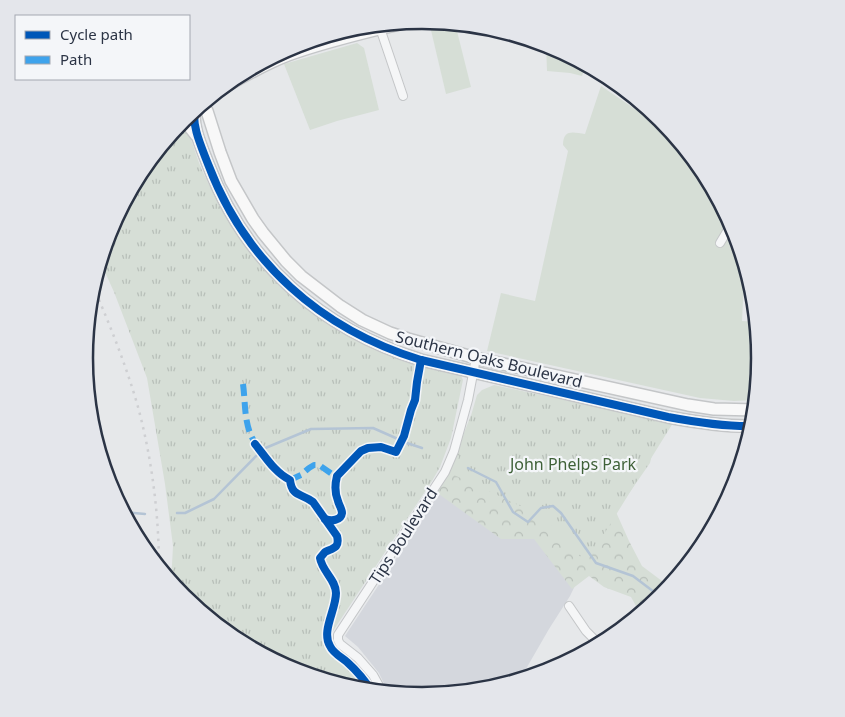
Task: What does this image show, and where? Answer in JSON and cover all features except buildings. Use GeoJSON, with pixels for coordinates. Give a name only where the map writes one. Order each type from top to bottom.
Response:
{"type":"FeatureCollection","features":[{"type":"Feature","properties":{"kind":"street"},"geometry":{"type":"LineString","coordinates":[[374,33],[403,96]]}},
{"type":"Feature","properties":{"kind":"street","name":"Southern Oaks Boulevard"},"geometry":{"type":"LineString","coordinates":[[206,111],[231,181],[263,233],[286,262],[309,283],[362,320],[390,333],[476,358],[688,406],[748,410]]}},
{"type":"Feature","properties":{"kind":"street","name":"Southern Oaks Boulevard"},"geometry":{"type":"LineString","coordinates":[[195,120],[201,145],[217,188],[233,217],[258,253],[299,295],[340,325],[386,347],[421,360],[668,417],[693,422],[745,426]]}},
{"type":"Feature","properties":{"kind":"street"},"geometry":{"type":"LineString","coordinates":[[188,126],[201,145]]}},
{"type":"Feature","properties":{"kind":"street"},"geometry":{"type":"LineString","coordinates":[[217,188],[231,181]]}},
{"type":"Feature","properties":{"kind":"street"},"geometry":{"type":"LineString","coordinates":[[720,243],[727,232]]}},
{"type":"Feature","properties":{"kind":"street"},"geometry":{"type":"LineString","coordinates":[[299,295],[309,283]]}},
{"type":"Feature","properties":{"kind":"street","name":"Tips Boulevard"},"geometry":{"type":"LineString","coordinates":[[378,685],[358,658],[340,644],[338,635],[444,472],[454,450],[468,400],[476,358]]}},
{"type":"Feature","properties":{"kind":"street"},"geometry":{"type":"LineString","coordinates":[[569,606],[586,631],[595,640]]}},
{"type":"Feature","properties":{"kind":"shaded area"},"geometry":{"type":"Polygon","coordinates":[[[452,474],[586,563],[570,596],[524,672],[487,682],[444,688],[401,688],[385,686],[379,673],[358,647],[345,636],[452,474]]]}},
{"type":"Feature","properties":{"kind":"green space"},"geometry":{"type":"Polygon","coordinates":[[[431,29],[457,31],[471,87],[446,94],[431,29]]]}},
{"type":"Feature","properties":{"kind":"green space"},"geometry":{"type":"Polygon","coordinates":[[[357,43],[364,48],[379,110],[310,130],[284,64],[357,43]]]}},
{"type":"Feature","properties":{"kind":"green space"},"geometry":{"type":"Polygon","coordinates":[[[546,53],[584,71],[582,76],[547,71],[546,53]]]}},
{"type":"Feature","properties":{"kind":"green space"},"geometry":{"type":"Polygon","coordinates":[[[601,86],[656,125],[697,175],[727,232],[744,285],[742,321],[750,322],[752,337],[752,380],[749,400],[700,398],[487,351],[501,293],[535,301],[568,151],[563,145],[563,140],[570,133],[585,134],[601,86]]]}},
{"type":"Feature","properties":{"kind":"green space"},"geometry":{"type":"Polygon","coordinates":[[[185,130],[188,132],[201,168],[231,223],[266,270],[287,291],[310,310],[363,343],[412,364],[461,376],[463,380],[451,438],[440,467],[331,636],[330,641],[332,645],[347,656],[371,684],[317,671],[258,644],[239,633],[205,606],[189,592],[172,572],[173,546],[165,484],[147,378],[105,271],[118,232],[148,175],[185,130]]]}},
{"type":"Feature","properties":{"kind":"green space","name":"John Phelps Park"},"geometry":{"type":"Polygon","coordinates":[[[494,385],[673,423],[586,563],[544,517],[452,474],[456,467],[477,395],[482,390],[494,385]]]}},
{"type":"Feature","properties":{"kind":"green space","name":"John Phelps Park"},"geometry":{"type":"Polygon","coordinates":[[[471,415],[659,424],[650,463],[616,512],[642,566],[664,583],[637,608],[631,597],[604,587],[589,576],[572,589],[534,539],[501,539],[436,492],[451,466],[471,415]]]}},
{"type":"Feature","properties":{"kind":"waterway"},"geometry":{"type":"LineString","coordinates":[[177,513],[185,513],[214,499],[263,449],[311,429],[373,428],[422,448]]}},
{"type":"Feature","properties":{"kind":"waterway"},"geometry":{"type":"LineString","coordinates":[[468,468],[496,482],[513,512],[528,522],[541,508],[553,506],[561,513],[596,563],[633,576],[655,593]]}},
{"type":"Feature","properties":{"kind":"waterway"},"geometry":{"type":"LineString","coordinates":[[132,513],[145,514]]}},
{"type":"Feature","properties":{"kind":"railway"},"geometry":{"type":"LineString","coordinates":[[98,298],[123,361],[143,427],[154,487],[159,556]]}},
{"type":"Feature","properties":{"kind":"marked path"},"geometry":{"type":"LineString","coordinates":[[243,384],[247,425],[258,447]]}},
{"type":"Feature","properties":{"kind":"marked path"},"geometry":{"type":"LineString","coordinates":[[290,480],[301,475],[314,465],[319,465],[332,474],[340,473]]}},
{"type":"Feature","properties":{"kind":"cycle path"},"geometry":{"type":"LineString","coordinates":[[194,121],[208,164],[224,199],[243,232],[265,261],[290,287],[319,310],[350,330],[384,347],[421,360],[668,417],[722,425],[745,426]]}},
{"type":"Feature","properties":{"kind":"cycle path"},"geometry":{"type":"LineString","coordinates":[[325,519],[335,520],[340,518],[342,511],[336,492],[337,476],[361,451],[368,448],[381,447],[396,452],[404,436],[415,400],[421,360]]}},
{"type":"Feature","properties":{"kind":"cycle path"},"geometry":{"type":"LineString","coordinates":[[255,444],[275,469],[290,480],[295,492],[313,502],[337,536],[337,545],[325,552],[320,558],[323,567],[334,584],[336,593],[328,627],[328,640],[333,651],[347,662],[366,683]]}}]}
